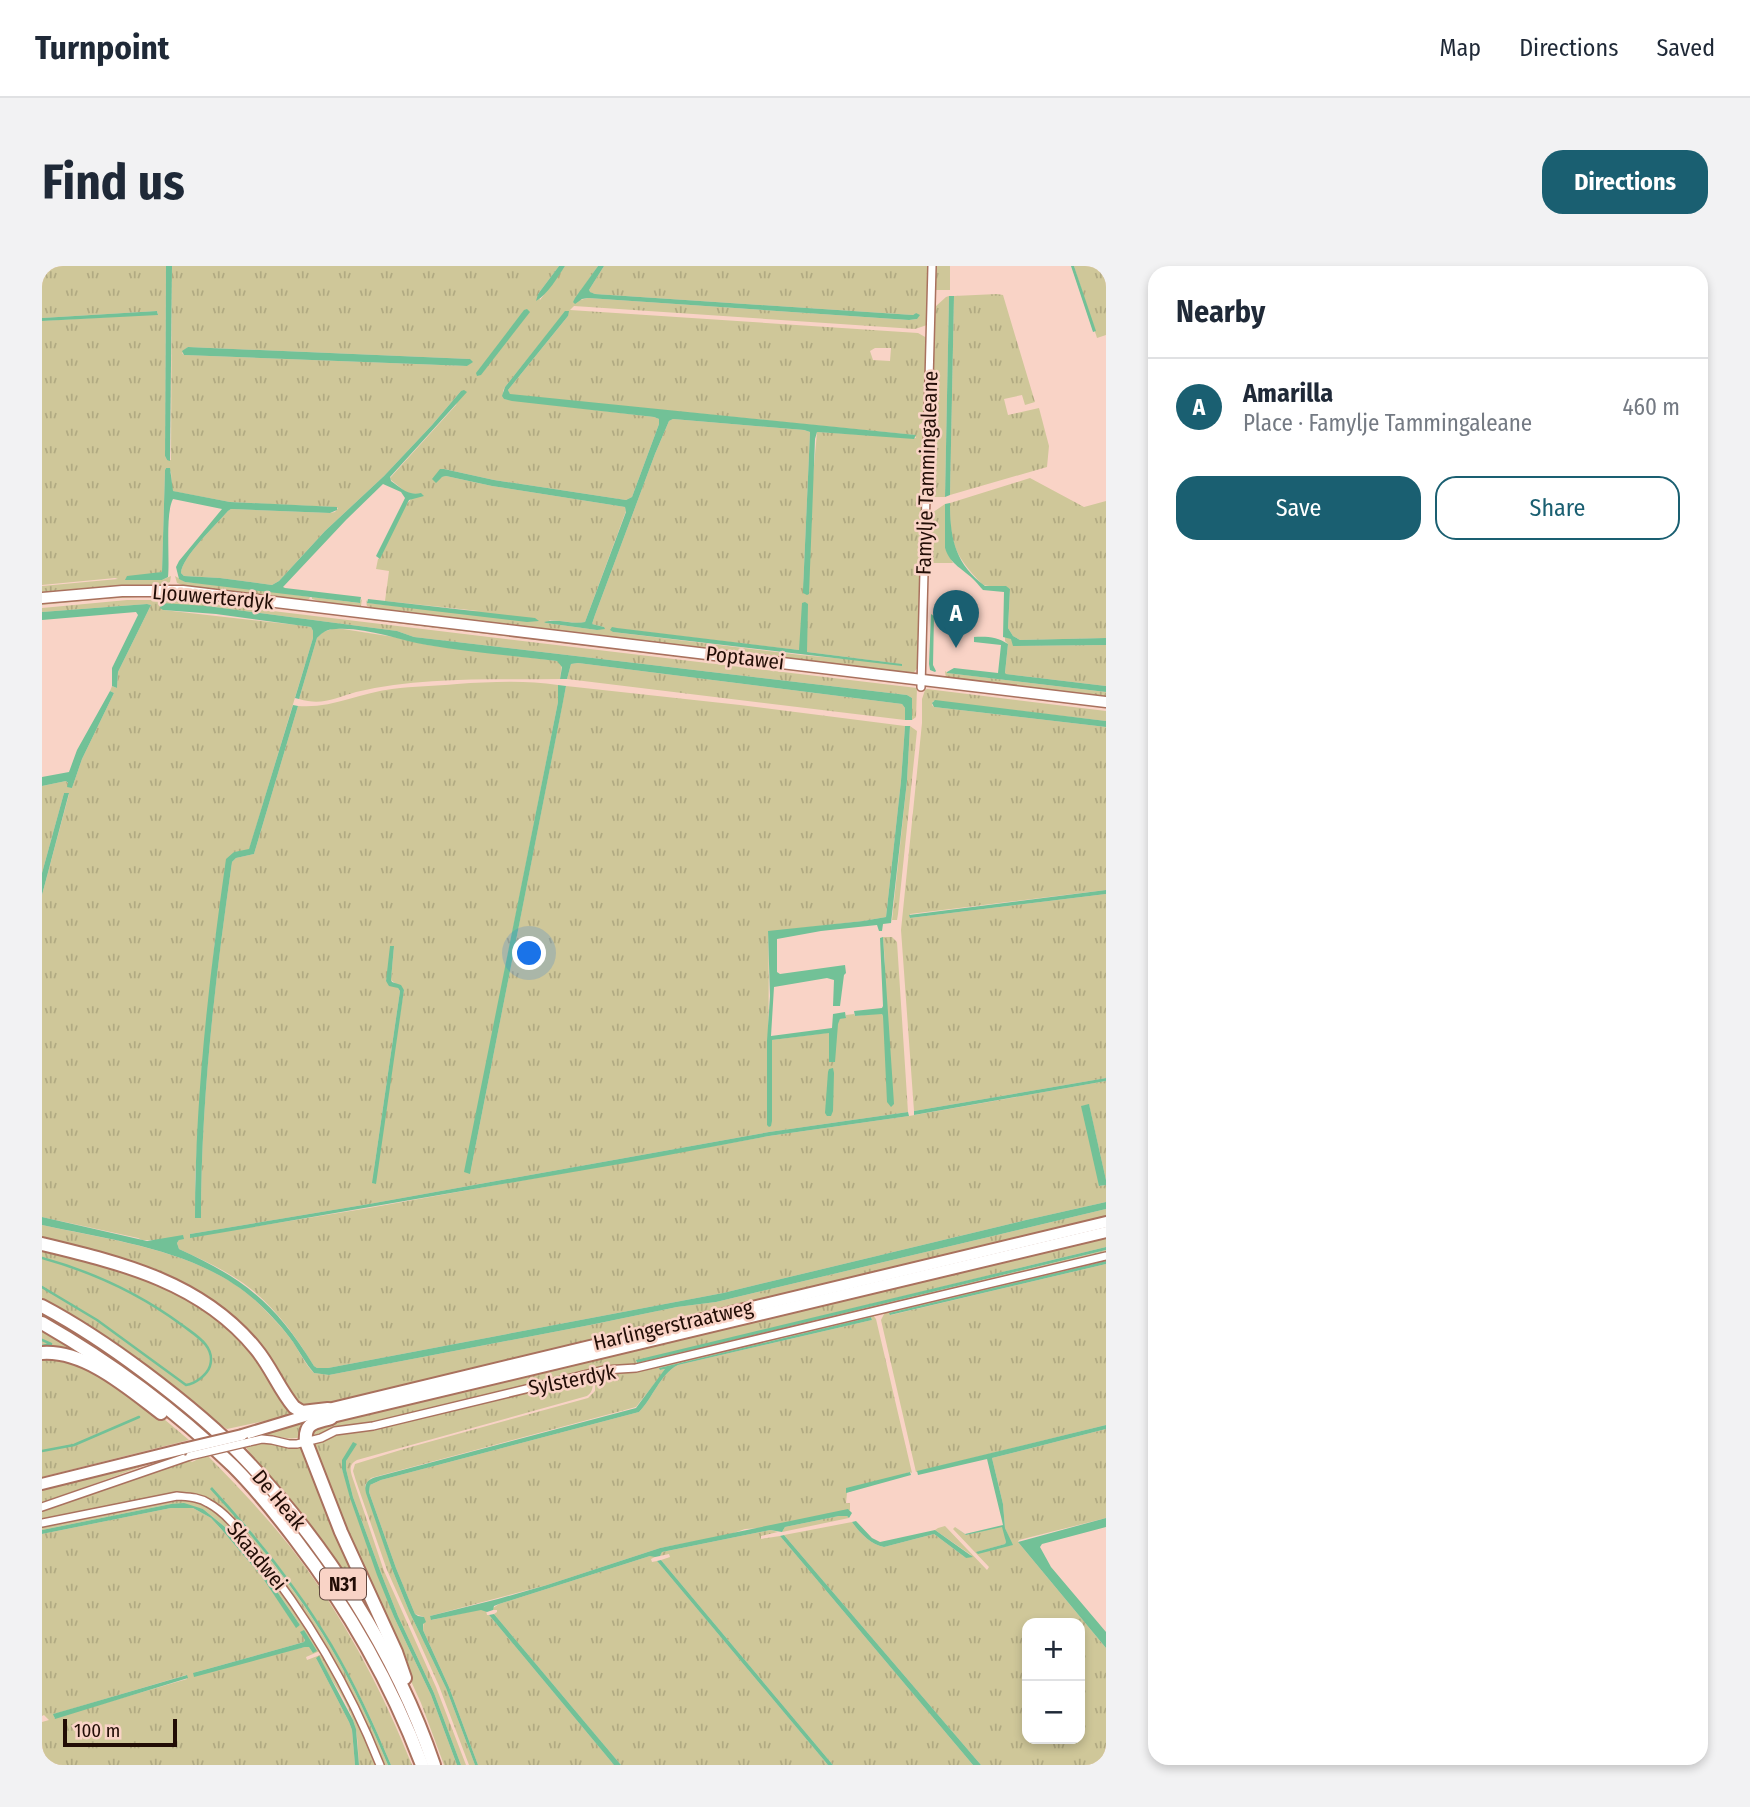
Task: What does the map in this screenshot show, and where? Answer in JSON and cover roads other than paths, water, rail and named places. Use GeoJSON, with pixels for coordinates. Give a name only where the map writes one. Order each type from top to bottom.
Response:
{"type":"FeatureCollection","features":[{"type":"Feature","properties":{"kind":"highway"},"geometry":{"type":"LineString","coordinates":[[42,1244],[127,1267],[196,1296],[232,1323],[255,1348],[294,1407],[302,1412],[330,1413]]}},
{"type":"Feature","properties":{"kind":"highway","name":"De Heak"},"geometry":{"type":"LineString","coordinates":[[42,1306],[118,1352],[205,1421],[252,1467],[334,1568],[381,1646],[424,1735],[434,1765]]}},
{"type":"Feature","properties":{"kind":"highway","name":"De Heak"},"geometry":{"type":"LineString","coordinates":[[42,1323],[104,1360],[191,1427],[235,1468],[279,1518],[349,1617],[384,1679],[422,1765]]}},
{"type":"Feature","properties":{"kind":"highway","name":"N31"},"geometry":{"type":"LineString","coordinates":[[42,1353],[66,1355],[84,1361],[111,1377],[165,1417],[223,1468],[319,1571]]}},
{"type":"Feature","properties":{"kind":"highway"},"geometry":{"type":"LineString","coordinates":[[306,1442],[307,1427],[330,1413]]}},
{"type":"Feature","properties":{"kind":"highway","name":"N31"},"geometry":{"type":"LineString","coordinates":[[306,1442],[341,1532],[396,1652],[424,1735]]}},
{"type":"Feature","properties":{"kind":"main road","name":"Ljouwerterdyk"},"geometry":{"type":"LineString","coordinates":[[42,598],[122,591],[183,591],[383,615]]}},
{"type":"Feature","properties":{"kind":"main road","name":"Poptawei"},"geometry":{"type":"LineString","coordinates":[[383,615],[921,684],[1106,702]]}},
{"type":"Feature","properties":{"kind":"main road","name":"Harlingerstraatweg"},"geometry":{"type":"LineString","coordinates":[[42,1483],[246,1439],[330,1413],[1106,1222]]}},
{"type":"Feature","properties":{"kind":"main road","name":"Harlingerstraatweg"},"geometry":{"type":"LineString","coordinates":[[330,1413],[1106,1232]]}},
{"type":"Feature","properties":{"kind":"street","name":"Famylje Tammingaleane"},"geometry":{"type":"LineString","coordinates":[[921,684],[932,266]]}},
{"type":"Feature","properties":{"kind":"street","name":"Sylsterdyk"},"geometry":{"type":"LineString","coordinates":[[246,1439],[289,1444],[306,1442],[335,1431],[373,1426],[604,1370],[636,1368],[1106,1256]]}},
{"type":"Feature","properties":{"kind":"street"},"geometry":{"type":"LineString","coordinates":[[42,1507],[187,1453]]}},
{"type":"Feature","properties":{"kind":"street","name":"Skaadwei"},"geometry":{"type":"LineString","coordinates":[[42,1523],[177,1496],[194,1497],[208,1502],[223,1514],[268,1567],[324,1648],[355,1707],[380,1765]]}},
{"type":"Feature","properties":{"kind":"waterway"},"geometry":{"type":"LineString","coordinates":[[42,1258],[79,1270],[150,1303],[198,1337],[210,1353],[210,1366],[200,1378],[186,1385],[97,1320],[42,1287]]}},
{"type":"Feature","properties":{"kind":"waterway"},"geometry":{"type":"LineString","coordinates":[[42,1340],[51,1344],[42,1346]]}},
{"type":"Feature","properties":{"kind":"waterway"},"geometry":{"type":"LineString","coordinates":[[42,1451],[74,1445],[139,1417]]}},
{"type":"Feature","properties":{"kind":"place","name":"Amarilla"},"geometry":{"type":"Point","coordinates":[956,648]}}]}
